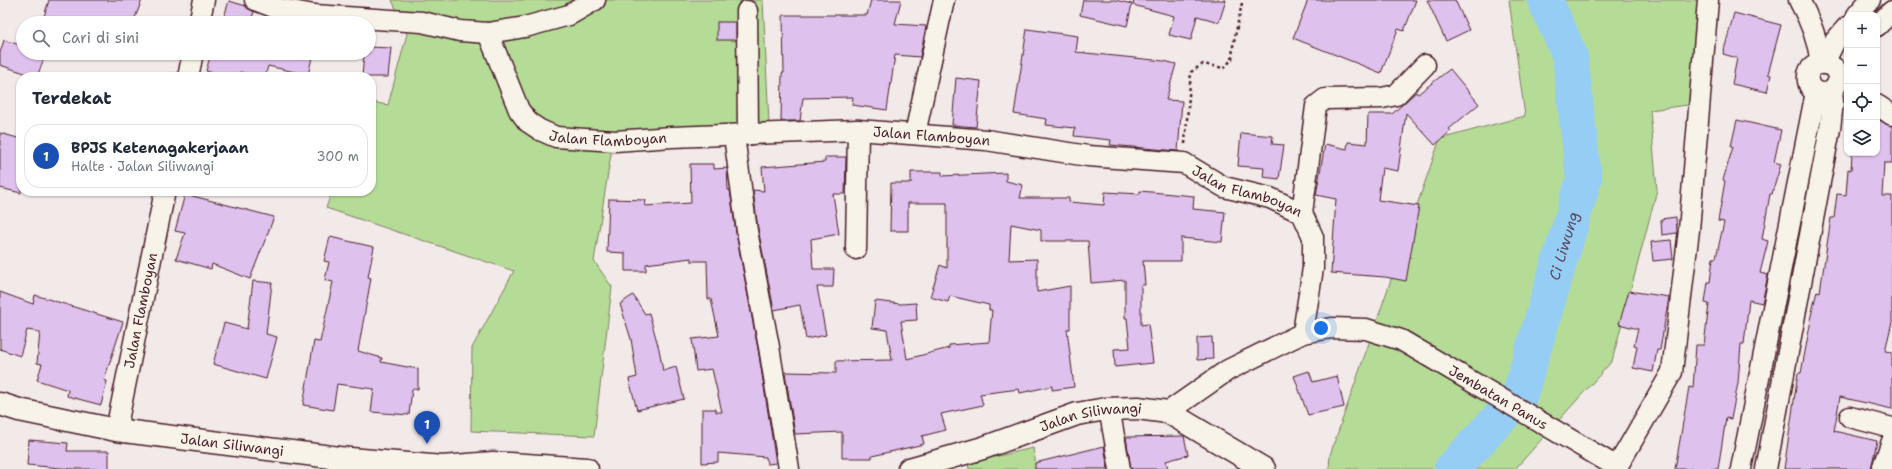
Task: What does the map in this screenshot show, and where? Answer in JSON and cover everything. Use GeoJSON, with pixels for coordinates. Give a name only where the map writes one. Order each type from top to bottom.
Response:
{"type":"FeatureCollection","features":[{"type":"Feature","properties":{"kind":"main road","name":"Jalan Siliwangi"},"geometry":{"type":"LineString","coordinates":[[0,404],[19,410],[116,430],[339,463],[398,467],[442,467],[493,463],[587,469]]}},
{"type":"Feature","properties":{"kind":"main road","name":"Jalan Siliwangi"},"geometry":{"type":"LineString","coordinates":[[909,469],[983,448],[1077,414],[1106,409],[1138,408],[1168,412],[1264,469]]}},
{"type":"Feature","properties":{"kind":"street"},"geometry":{"type":"LineString","coordinates":[[201,16],[204,0]]}},
{"type":"Feature","properties":{"kind":"street"},"geometry":{"type":"LineString","coordinates":[[255,0],[276,8],[314,15],[329,16]]}},
{"type":"Feature","properties":{"kind":"street"},"geometry":{"type":"LineString","coordinates":[[376,19],[422,22],[460,31],[488,33],[525,27],[569,15],[595,0]]}},
{"type":"Feature","properties":{"kind":"street"},"geometry":{"type":"LineString","coordinates":[[915,134],[944,0]]}},
{"type":"Feature","properties":{"kind":"street"},"geometry":{"type":"LineString","coordinates":[[1618,468],[1672,372],[1690,222],[1708,0]]}},
{"type":"Feature","properties":{"kind":"street"},"geometry":{"type":"LineString","coordinates":[[1741,469],[1833,75],[1819,48],[1809,18],[1799,0]]}},
{"type":"Feature","properties":{"kind":"street"},"geometry":{"type":"LineString","coordinates":[[1860,12],[1870,0]]}},
{"type":"Feature","properties":{"kind":"street"},"geometry":{"type":"LineString","coordinates":[[747,11],[741,135],[746,231],[769,347],[788,469]]}},
{"type":"Feature","properties":{"kind":"street"},"geometry":{"type":"LineString","coordinates":[[1880,23],[1892,11]]}},
{"type":"Feature","properties":{"kind":"street"},"geometry":{"type":"LineString","coordinates":[[1766,469],[1830,129],[1833,102],[1835,41],[1844,30]]}},
{"type":"Feature","properties":{"kind":"street","name":"Jalan Flamboyan"},"geometry":{"type":"LineString","coordinates":[[488,33],[519,110],[528,122],[540,130],[556,137],[615,141],[672,137],[858,130],[986,140],[1088,156],[1184,163],[1224,187],[1270,198],[1302,213],[1313,236],[1313,260],[1303,333]]}},
{"type":"Feature","properties":{"kind":"street"},"geometry":{"type":"LineString","coordinates":[[189,72],[192,60]]}},
{"type":"Feature","properties":{"kind":"street"},"geometry":{"type":"LineString","coordinates":[[1302,213],[1316,106],[1325,99],[1382,98],[1396,94],[1424,65]]}},
{"type":"Feature","properties":{"kind":"street"},"geometry":{"type":"LineString","coordinates":[[1880,107],[1892,115]]}},
{"type":"Feature","properties":{"kind":"street"},"geometry":{"type":"LineString","coordinates":[[856,249],[858,130]]}},
{"type":"Feature","properties":{"kind":"street","name":"Jalan Flamboyan"},"geometry":{"type":"LineString","coordinates":[[116,430],[164,196]]}},
{"type":"Feature","properties":{"kind":"street","name":"Jembatan Panus"},"geometry":{"type":"LineString","coordinates":[[1168,412],[1228,370],[1303,333],[1332,328],[1366,329],[1401,340],[1618,468]]}},
{"type":"Feature","properties":{"kind":"street"},"geometry":{"type":"LineString","coordinates":[[1106,409],[1111,419],[1120,469]]}},
{"type":"Feature","properties":{"kind":"street"},"geometry":{"type":"LineString","coordinates":[[1850,417],[1892,428]]}},
{"type":"Feature","properties":{"kind":"street"},"geometry":{"type":"LineString","coordinates":[[1882,469],[1892,441]]}},
{"type":"Feature","properties":{"kind":"path"},"geometry":{"type":"LineString","coordinates":[[1184,163],[1191,72],[1203,64],[1224,68],[1232,60],[1233,46],[1242,2]]}},
{"type":"Feature","properties":{"kind":"green space"},"geometry":{"type":"Polygon","coordinates":[[[392,0],[763,0],[769,123],[614,135],[594,261],[612,287],[594,436],[471,431],[472,348],[514,271],[326,208],[330,196],[376,196],[376,103],[388,105],[407,34],[392,0]]]}},
{"type":"Feature","properties":{"kind":"green space"},"geometry":{"type":"Polygon","coordinates":[[[1509,0],[1704,0],[1702,103],[1650,110],[1657,190],[1612,361],[1515,469],[1329,469],[1330,455],[1440,139],[1525,116],[1509,0]]]}},
{"type":"Feature","properties":{"kind":"green space"},"geometry":{"type":"Polygon","coordinates":[[[1033,448],[1037,469],[969,469],[968,463],[1033,448]]]}},
{"type":"Feature","properties":{"kind":"building"},"geometry":{"type":"Polygon","coordinates":[[[49,0],[142,0],[136,16],[44,16],[49,0]]]}},
{"type":"Feature","properties":{"kind":"building"},"geometry":{"type":"Polygon","coordinates":[[[871,0],[901,0],[895,24],[926,26],[920,57],[895,55],[887,110],[852,105],[853,97],[803,98],[800,121],[781,121],[782,73],[784,73],[783,15],[867,15],[871,0]]]}},
{"type":"Feature","properties":{"kind":"building"},"geometry":{"type":"Polygon","coordinates":[[[1083,0],[1115,0],[1132,4],[1127,26],[1080,15],[1083,0]]]}},
{"type":"Feature","properties":{"kind":"building"},"geometry":{"type":"Polygon","coordinates":[[[1134,0],[1226,0],[1219,22],[1197,16],[1191,40],[1169,35],[1174,16],[1133,5],[1134,0]]]}},
{"type":"Feature","properties":{"kind":"building"},"geometry":{"type":"Polygon","coordinates":[[[1308,0],[1416,0],[1404,31],[1398,29],[1381,73],[1293,38],[1308,0]]]}},
{"type":"Feature","properties":{"kind":"building"},"geometry":{"type":"Polygon","coordinates":[[[1427,0],[1455,0],[1469,30],[1446,41],[1427,0]]]}},
{"type":"Feature","properties":{"kind":"building"},"geometry":{"type":"Polygon","coordinates":[[[229,1],[246,6],[254,12],[253,16],[224,16],[229,1]]]}},
{"type":"Feature","properties":{"kind":"building"},"geometry":{"type":"Polygon","coordinates":[[[1734,13],[1781,25],[1768,74],[1771,75],[1767,92],[1732,84],[1737,58],[1723,54],[1734,13]]]}},
{"type":"Feature","properties":{"kind":"building"},"geometry":{"type":"Polygon","coordinates":[[[717,22],[736,22],[736,40],[717,40],[717,22]]]}},
{"type":"Feature","properties":{"kind":"building"},"geometry":{"type":"Polygon","coordinates":[[[1027,29],[1078,36],[1076,52],[1164,61],[1176,64],[1166,100],[1182,101],[1178,151],[1110,145],[1111,140],[1074,136],[1075,128],[1046,125],[1047,119],[1014,114],[1027,29]]]}},
{"type":"Feature","properties":{"kind":"building"},"geometry":{"type":"Polygon","coordinates":[[[4,40],[16,44],[16,60],[43,60],[39,72],[22,72],[0,65],[0,53],[4,40]]]}},
{"type":"Feature","properties":{"kind":"building"},"geometry":{"type":"Polygon","coordinates":[[[376,47],[391,48],[388,77],[376,77],[376,72],[362,72],[363,60],[376,60],[376,47]]]}},
{"type":"Feature","properties":{"kind":"building"},"geometry":{"type":"Polygon","coordinates":[[[209,60],[311,60],[309,72],[295,72],[268,66],[266,72],[206,71],[209,60]]]}},
{"type":"Feature","properties":{"kind":"building"},"geometry":{"type":"Polygon","coordinates":[[[1450,69],[1479,104],[1449,129],[1451,131],[1435,145],[1406,113],[1398,171],[1382,168],[1378,200],[1419,206],[1406,281],[1385,277],[1331,273],[1336,199],[1316,195],[1325,144],[1347,149],[1348,142],[1367,144],[1368,114],[1392,114],[1416,92],[1418,94],[1450,69]]]}},
{"type":"Feature","properties":{"kind":"building"},"geometry":{"type":"Polygon","coordinates":[[[956,78],[981,81],[976,127],[952,125],[956,78]]]}},
{"type":"Feature","properties":{"kind":"building"},"geometry":{"type":"Polygon","coordinates":[[[1737,120],[1781,130],[1774,162],[1781,164],[1772,194],[1770,194],[1762,239],[1768,241],[1760,273],[1768,275],[1762,303],[1749,300],[1744,344],[1741,344],[1738,383],[1731,419],[1726,418],[1718,469],[1675,469],[1689,387],[1693,388],[1696,345],[1704,345],[1709,304],[1705,303],[1708,282],[1710,282],[1713,258],[1716,258],[1724,222],[1718,221],[1725,181],[1723,180],[1733,147],[1731,146],[1737,120]]]}},
{"type":"Feature","properties":{"kind":"building"},"geometry":{"type":"Polygon","coordinates":[[[1880,120],[1892,126],[1892,163],[1884,163],[1882,196],[1892,196],[1892,322],[1885,351],[1892,352],[1892,409],[1840,397],[1834,431],[1877,441],[1871,469],[1784,469],[1798,373],[1801,373],[1810,320],[1817,291],[1820,292],[1831,218],[1834,218],[1837,194],[1846,195],[1848,169],[1851,170],[1852,156],[1880,156],[1880,120]]]}},
{"type":"Feature","properties":{"kind":"building"},"geometry":{"type":"Polygon","coordinates":[[[0,133],[16,138],[16,192],[0,188],[0,133]]]}},
{"type":"Feature","properties":{"kind":"building"},"geometry":{"type":"Polygon","coordinates":[[[1241,133],[1273,136],[1272,144],[1284,145],[1279,179],[1263,177],[1264,168],[1238,166],[1241,133]]]}},
{"type":"Feature","properties":{"kind":"building"},"geometry":{"type":"Polygon","coordinates":[[[825,157],[846,157],[845,194],[833,194],[839,234],[811,239],[813,269],[834,269],[833,287],[817,287],[826,335],[806,339],[800,305],[774,310],[758,229],[753,190],[764,191],[762,167],[825,162],[825,157]]]}},
{"type":"Feature","properties":{"kind":"building"},"geometry":{"type":"Polygon","coordinates":[[[690,164],[714,164],[714,169],[727,168],[728,190],[730,190],[736,233],[758,349],[776,463],[767,464],[766,457],[718,453],[718,462],[702,463],[702,409],[716,409],[716,412],[722,412],[712,369],[696,371],[692,339],[719,336],[711,299],[708,299],[707,261],[691,261],[691,258],[646,264],[646,271],[625,271],[625,253],[607,252],[609,199],[646,200],[645,206],[691,203],[690,164]]]}},
{"type":"Feature","properties":{"kind":"building"},"geometry":{"type":"Polygon","coordinates":[[[911,172],[942,172],[942,176],[1006,173],[1006,181],[1023,185],[1020,198],[1069,198],[1069,202],[1104,205],[1105,192],[1140,194],[1140,191],[1194,196],[1193,209],[1225,212],[1222,242],[1181,238],[1181,261],[1143,261],[1145,285],[1141,285],[1141,325],[1148,324],[1153,363],[1115,367],[1114,349],[1130,348],[1127,318],[1125,318],[1125,280],[1091,283],[1088,241],[1041,241],[1041,230],[1011,224],[1009,260],[1037,259],[1037,292],[1070,286],[1070,329],[1067,329],[1074,387],[1052,390],[1052,386],[1020,393],[1019,389],[980,394],[983,405],[941,414],[946,430],[922,436],[924,444],[872,456],[872,458],[842,458],[842,432],[795,434],[785,372],[836,373],[836,361],[892,360],[887,330],[872,328],[875,301],[901,304],[916,303],[917,320],[901,321],[907,359],[949,348],[949,345],[989,342],[992,310],[989,310],[989,305],[950,296],[948,302],[930,297],[940,265],[947,268],[947,203],[908,203],[908,231],[890,231],[891,183],[911,183],[911,172]]]}},
{"type":"Feature","properties":{"kind":"building"},"geometry":{"type":"Polygon","coordinates":[[[184,196],[193,196],[274,217],[250,279],[212,264],[211,269],[176,259],[185,233],[175,231],[184,196]]]}},
{"type":"Feature","properties":{"kind":"building"},"geometry":{"type":"Polygon","coordinates":[[[1676,217],[1677,233],[1662,235],[1661,219],[1676,217]]]}},
{"type":"Feature","properties":{"kind":"building"},"geometry":{"type":"Polygon","coordinates":[[[330,237],[374,247],[368,277],[371,278],[358,351],[382,358],[381,362],[418,369],[418,389],[412,389],[409,415],[371,412],[374,389],[337,384],[333,410],[303,405],[314,341],[320,342],[333,282],[325,280],[329,262],[324,261],[330,237]]]}},
{"type":"Feature","properties":{"kind":"building"},"geometry":{"type":"Polygon","coordinates":[[[1671,240],[1673,259],[1653,261],[1651,242],[1671,240]]]}},
{"type":"Feature","properties":{"kind":"building"},"geometry":{"type":"Polygon","coordinates":[[[253,281],[272,283],[266,334],[277,337],[266,379],[213,364],[224,323],[247,329],[253,281]]]}},
{"type":"Feature","properties":{"kind":"building"},"geometry":{"type":"Polygon","coordinates":[[[1629,291],[1669,297],[1660,350],[1657,350],[1653,372],[1633,368],[1637,346],[1634,345],[1638,329],[1619,324],[1629,291]]]}},
{"type":"Feature","properties":{"kind":"building"},"geometry":{"type":"Polygon","coordinates":[[[0,292],[33,304],[35,295],[123,322],[104,380],[107,381],[101,405],[67,396],[68,390],[37,380],[42,364],[37,363],[40,332],[27,330],[20,356],[0,349],[0,292]]]}},
{"type":"Feature","properties":{"kind":"building"},"geometry":{"type":"Polygon","coordinates":[[[633,295],[645,314],[649,313],[659,349],[663,371],[676,367],[684,399],[637,410],[629,379],[637,377],[631,339],[620,304],[633,295]]]}},
{"type":"Feature","properties":{"kind":"building"},"geometry":{"type":"Polygon","coordinates":[[[1212,337],[1213,359],[1197,360],[1197,338],[1212,337]]]}},
{"type":"Feature","properties":{"kind":"building"},"geometry":{"type":"Polygon","coordinates":[[[1309,371],[1313,382],[1337,376],[1344,407],[1308,415],[1294,376],[1309,371]]]}},
{"type":"Feature","properties":{"kind":"building"},"geometry":{"type":"Polygon","coordinates":[[[1184,436],[1188,455],[1166,461],[1168,469],[1131,469],[1126,437],[1184,436]]]}},
{"type":"Feature","properties":{"kind":"building"},"geometry":{"type":"Polygon","coordinates":[[[29,440],[68,443],[67,451],[109,451],[109,469],[72,469],[27,465],[29,440]]]}},
{"type":"Feature","properties":{"kind":"building"},"geometry":{"type":"Polygon","coordinates":[[[1104,446],[1108,469],[1035,469],[1035,463],[1104,446]]]}},
{"type":"Feature","properties":{"kind":"waterway","name":"Ci Liwung"},"geometry":{"type":"LineString","coordinates":[[1452,469],[1519,397],[1584,179],[1570,56],[1545,0]]}},
{"type":"Feature","properties":{"kind":"place","name":"BPJS Ketenagakerjaan"},"geometry":{"type":"Point","coordinates":[427,444]}}]}
